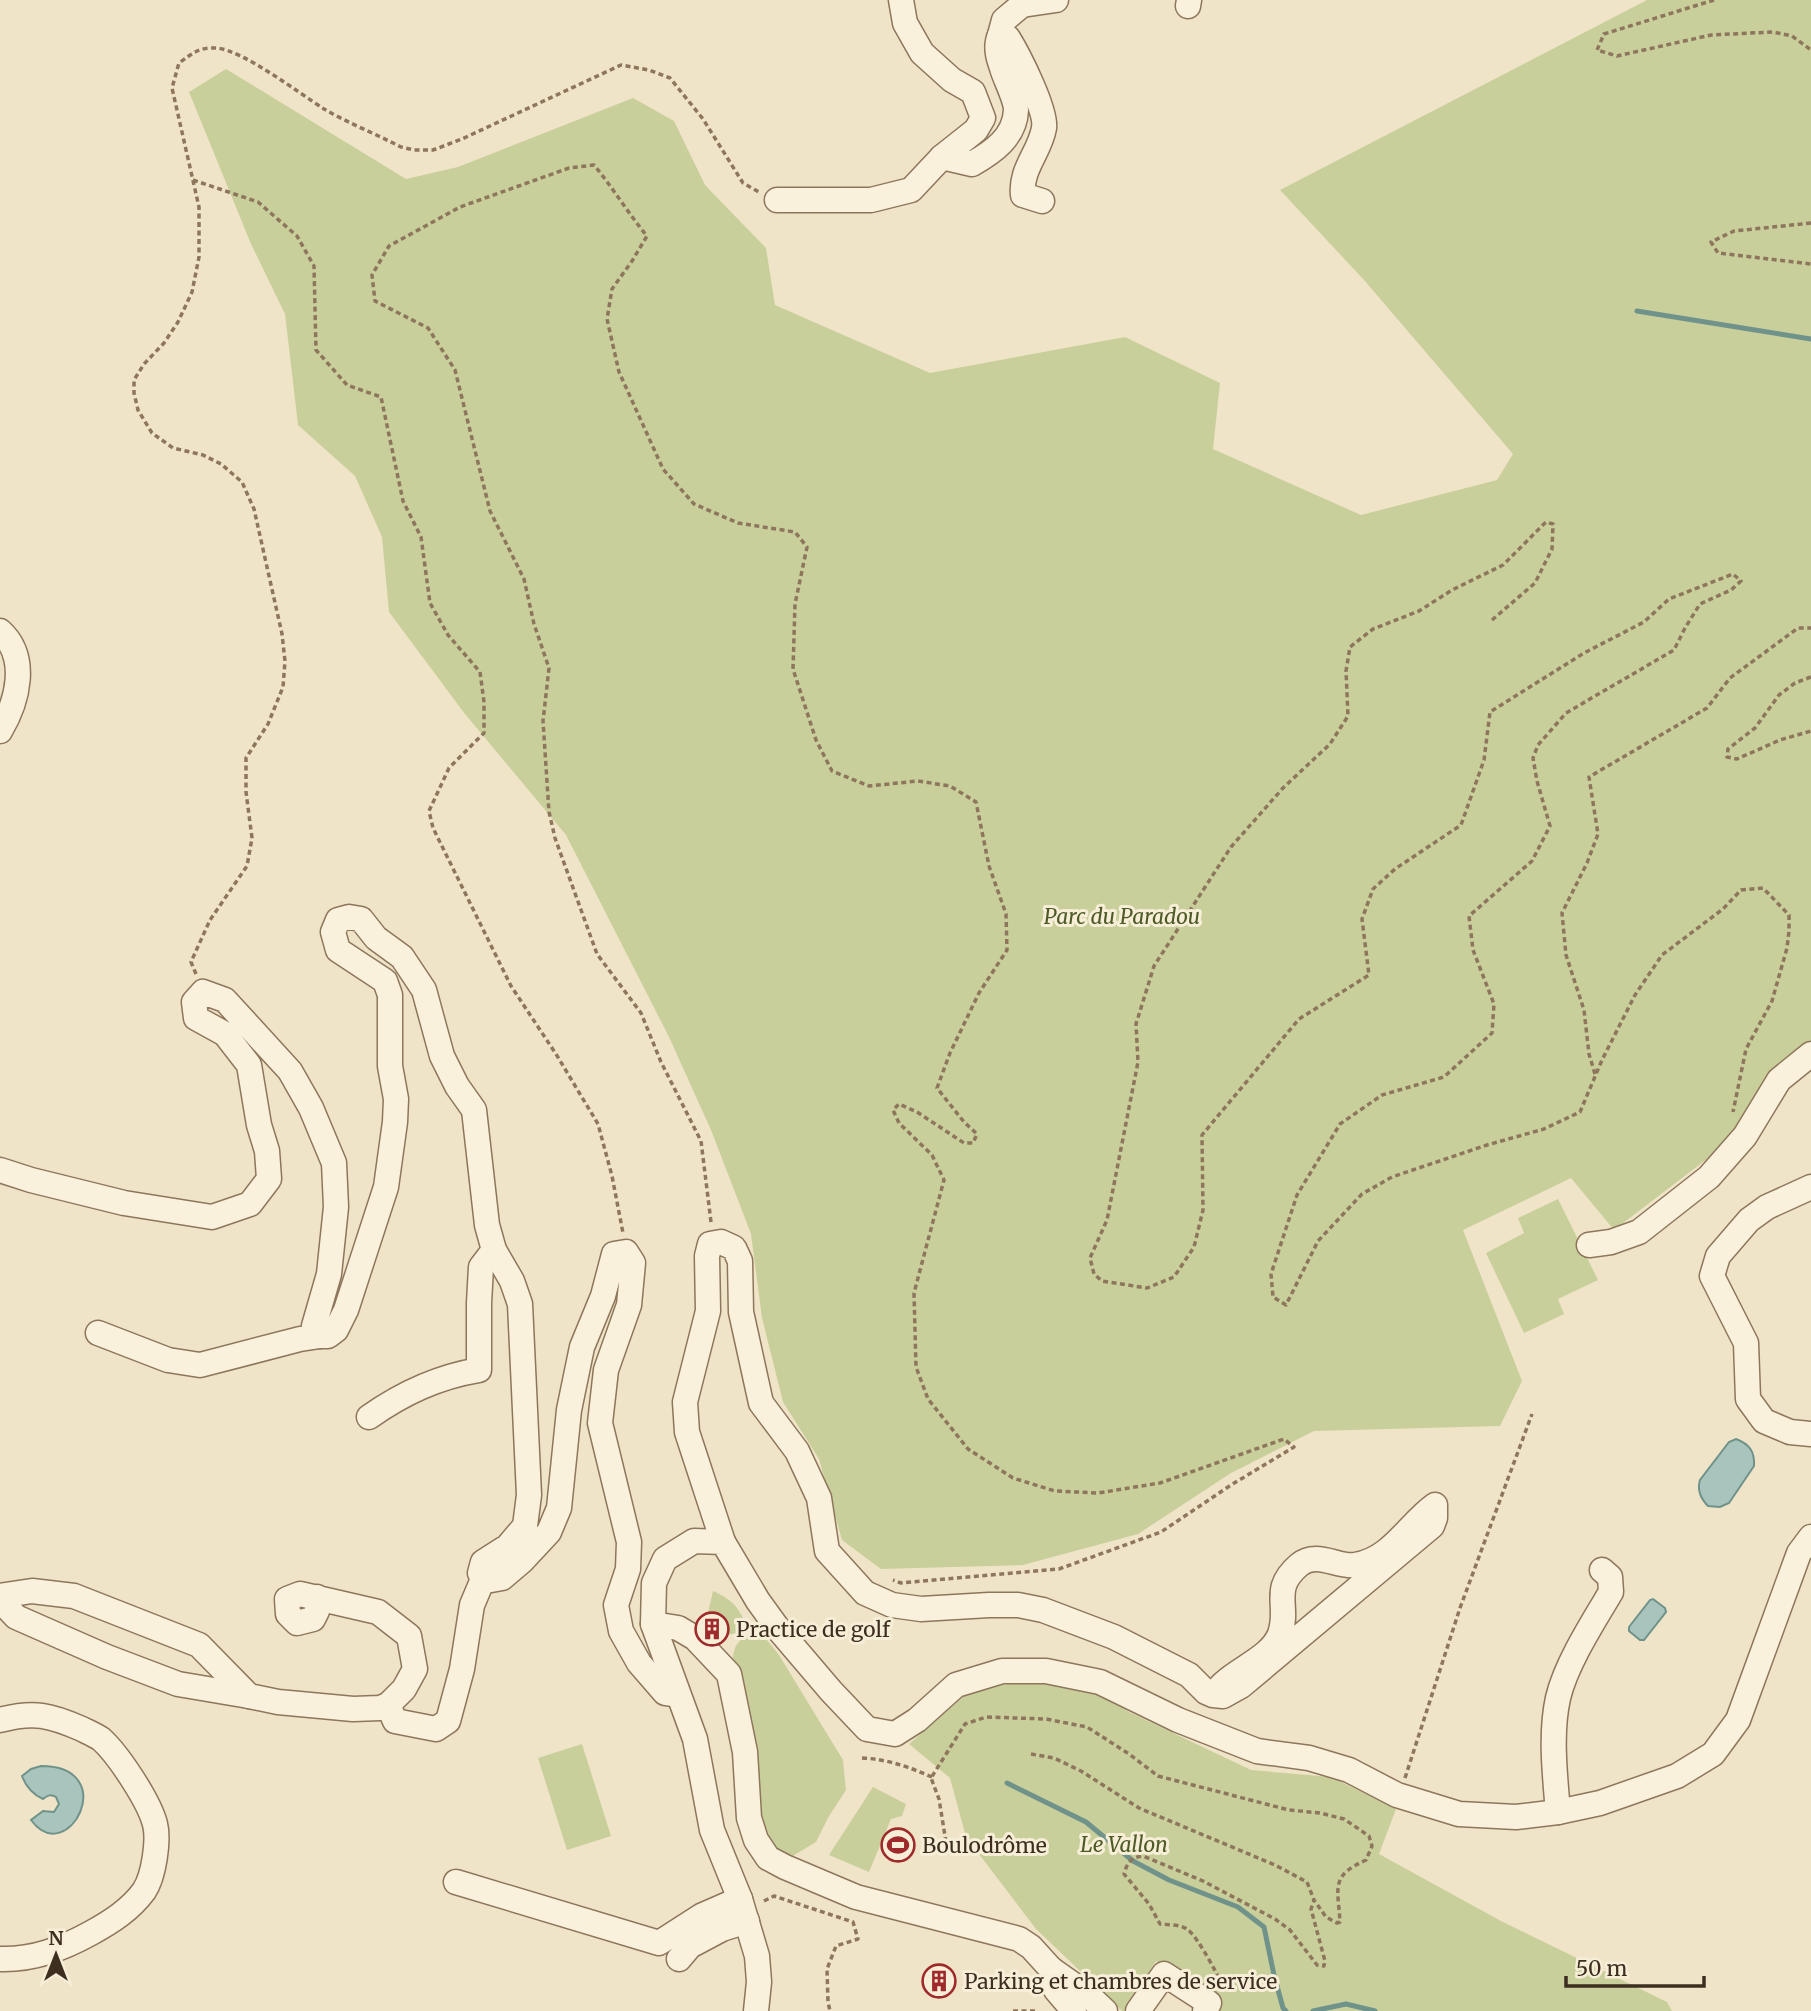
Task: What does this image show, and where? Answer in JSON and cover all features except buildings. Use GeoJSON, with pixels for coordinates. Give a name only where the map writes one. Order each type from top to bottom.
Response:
{"type":"FeatureCollection","features":[{"type":"Feature","properties":{"kind":"street"},"geometry":{"type":"LineString","coordinates":[[777,200],[871,200],[911,190],[942,157],[976,130],[983,118],[974,92],[952,80],[922,53],[905,23],[901,0]]}},
{"type":"Feature","properties":{"kind":"street"},"geometry":{"type":"LineString","coordinates":[[942,157],[972,164],[995,151],[1011,130],[1016,109],[996,43],[1004,20],[1022,5],[1056,0]]}},
{"type":"Feature","properties":{"kind":"street"},"geometry":{"type":"LineString","coordinates":[[1000,35],[1008,38],[1019,56],[1042,111],[1044,127],[1021,182],[1023,195],[1042,201]]}},
{"type":"Feature","properties":{"kind":"street"},"geometry":{"type":"LineString","coordinates":[[0,632],[10,640],[18,658],[18,680],[0,731]]}},
{"type":"Feature","properties":{"kind":"street"},"geometry":{"type":"LineString","coordinates":[[98,1333],[168,1360],[200,1365],[300,1339],[328,1336],[336,1330],[346,1310],[386,1187],[395,1122],[396,1099],[390,1066],[390,995],[385,981],[338,950],[333,932],[338,920],[349,917],[360,919],[376,938],[402,957],[424,990],[442,1056],[457,1086],[474,1110],[487,1225],[495,1250],[512,1281],[520,1304],[529,1495],[525,1526],[508,1546],[483,1562],[480,1573],[483,1579],[472,1605],[462,1669],[448,1721],[436,1729],[394,1721],[388,1705]]}},
{"type":"Feature","properties":{"kind":"street"},"geometry":{"type":"LineString","coordinates":[[0,1170],[124,1203],[212,1217],[250,1204],[269,1179],[267,1151],[249,1065],[225,1034],[196,1018],[194,1002],[204,992],[225,1000],[290,1071],[312,1108],[334,1163],[336,1207],[329,1274],[314,1326],[320,1336]]}},
{"type":"Feature","properties":{"kind":"street"},"geometry":{"type":"LineString","coordinates":[[1589,1245],[1611,1242],[1639,1232],[1709,1177],[1745,1136],[1779,1080],[1811,1055]]}},
{"type":"Feature","properties":{"kind":"street"},"geometry":{"type":"LineString","coordinates":[[1811,1187],[1767,1207],[1749,1220],[1718,1256],[1712,1276],[1746,1343],[1748,1399],[1765,1421],[1790,1432],[1811,1434]]}},
{"type":"Feature","properties":{"kind":"street"},"geometry":{"type":"LineString","coordinates":[[1213,1695],[1224,1682],[1267,1652],[1279,1636],[1283,1621],[1283,1585],[1288,1575],[1302,1562],[1321,1559],[1353,1566],[1376,1559],[1436,1505],[1436,1518],[1432,1525],[1241,1686],[1223,1696],[1213,1695],[1206,1692],[1189,1675],[1114,1637],[1043,1610],[1018,1605],[921,1609],[892,1605],[865,1593],[827,1551],[819,1498],[797,1451],[761,1403],[741,1312],[740,1261],[734,1248],[721,1242],[714,1234],[707,1256],[708,1311],[685,1402],[687,1432],[723,1542],[758,1601],[779,1630],[867,1729],[895,1734],[917,1720],[956,1685],[1002,1671],[1046,1671],[1100,1682],[1178,1720],[1257,1751],[1309,1758],[1349,1770],[1397,1795],[1459,1814],[1516,1817],[1558,1812],[1600,1803],[1677,1776],[1713,1755],[1738,1720],[1799,1553],[1811,1537]]}},
{"type":"Feature","properties":{"kind":"street"},"geometry":{"type":"LineString","coordinates":[[369,1417],[430,1382],[479,1370],[481,1268],[495,1250]]}},
{"type":"Feature","properties":{"kind":"street"},"geometry":{"type":"LineString","coordinates":[[483,1579],[502,1578],[522,1560],[548,1532],[559,1508],[569,1410],[582,1347],[603,1296],[614,1254],[626,1252],[633,1263],[629,1305],[606,1370],[600,1423],[629,1542],[628,1569],[616,1605],[621,1630],[639,1663],[665,1693],[678,1695]]}},
{"type":"Feature","properties":{"kind":"street"},"geometry":{"type":"LineString","coordinates":[[723,1542],[694,1541],[665,1559],[654,1583],[653,1624],[695,1740],[712,1830],[750,1907],[760,1982],[756,2011]]}},
{"type":"Feature","properties":{"kind":"street"},"geometry":{"type":"LineString","coordinates":[[1558,1812],[1554,1735],[1558,1698],[1569,1669],[1611,1591],[1611,1577],[1602,1570]]}},
{"type":"Feature","properties":{"kind":"street"},"geometry":{"type":"LineString","coordinates":[[249,1696],[199,1645],[74,1596],[32,1591],[0,1598],[16,1617],[107,1657],[178,1684],[278,1702],[353,1709],[380,1709],[388,1705],[404,1689],[415,1669],[409,1636],[378,1612],[317,1597]]}},
{"type":"Feature","properties":{"kind":"street"},"geometry":{"type":"LineString","coordinates":[[653,1624],[678,1628],[695,1638],[729,1674],[745,1752],[749,1818],[756,1840],[768,1858],[856,1897],[1019,1939],[1031,1947],[1051,1969],[1088,1995],[1105,2011]]}},
{"type":"Feature","properties":{"kind":"street"},"geometry":{"type":"LineString","coordinates":[[0,1720],[23,1714],[56,1718],[99,1738],[118,1758],[139,1792],[154,1821],[158,1841],[145,1889],[117,1919],[66,1947],[26,1958],[0,1959]]}},
{"type":"Feature","properties":{"kind":"street"},"geometry":{"type":"LineString","coordinates":[[456,1882],[659,1943],[701,1916],[750,1907]]}},
{"type":"Feature","properties":{"kind":"street"},"geometry":{"type":"LineString","coordinates":[[679,1959],[690,1946],[722,1929],[750,1907]]}},
{"type":"Feature","properties":{"kind":"street"},"geometry":{"type":"LineString","coordinates":[[1051,1969],[1056,1990],[1074,2011]]}},
{"type":"Feature","properties":{"kind":"street"},"geometry":{"type":"LineString","coordinates":[[1138,2011],[1164,1974],[1209,2003],[1205,2011]]}},
{"type":"Feature","properties":{"kind":"path"},"geometry":{"type":"LineString","coordinates":[[1714,0],[1604,34],[1597,50],[1617,56],[1711,35],[1773,32],[1792,36],[1811,50]]}},
{"type":"Feature","properties":{"kind":"path"},"geometry":{"type":"LineString","coordinates":[[204,992],[191,961],[210,920],[247,866],[252,838],[246,792],[246,758],[268,724],[283,687],[285,661],[282,634],[254,509],[242,482],[221,464],[173,448],[152,433],[138,410],[134,393],[134,380],[178,322],[192,292],[200,257],[199,207],[172,88],[179,63],[201,48],[220,48],[271,74],[326,110],[401,147],[414,150],[433,150],[462,139],[621,65],[649,70],[670,78],[703,119],[743,183],[777,200]]}},
{"type":"Feature","properties":{"kind":"path"},"geometry":{"type":"LineString","coordinates":[[714,1234],[701,1141],[661,1062],[641,1013],[597,954],[555,838],[549,812],[543,721],[549,668],[534,624],[524,579],[490,511],[455,370],[428,328],[375,301],[372,275],[389,246],[460,207],[569,168],[594,165],[647,236],[612,289],[607,320],[619,372],[663,469],[694,504],[738,523],[795,532],[807,547],[795,604],[793,669],[816,740],[832,771],[869,786],[918,781],[950,786],[976,802],[989,866],[1006,914],[1007,950],[979,993],[950,1053],[937,1088],[964,1122],[978,1134],[974,1143],[964,1143],[917,1112],[899,1104],[893,1110],[899,1123],[932,1156],[944,1180],[914,1293],[916,1367],[928,1398],[968,1448],[1013,1478],[1055,1492],[1098,1493],[1160,1483],[1284,1439],[1294,1447],[1161,1532],[1059,1569],[901,1583],[891,1580]]}},
{"type":"Feature","properties":{"kind":"path"},"geometry":{"type":"LineString","coordinates":[[193,180],[258,202],[296,236],[314,266],[316,350],[347,384],[381,397],[403,500],[421,537],[430,603],[448,635],[480,672],[483,692],[484,733],[449,768],[429,811],[433,828],[512,986],[598,1124],[612,1176],[626,1252]]}},
{"type":"Feature","properties":{"kind":"path"},"geometry":{"type":"LineString","coordinates":[[1811,223],[1734,231],[1711,242],[1718,253],[1811,264]]}},
{"type":"Feature","properties":{"kind":"path"},"geometry":{"type":"LineString","coordinates":[[1492,620],[1535,583],[1552,549],[1553,524],[1546,522],[1503,565],[1452,590],[1419,611],[1373,629],[1350,647],[1346,671],[1348,716],[1330,744],[1283,788],[1231,847],[1154,966],[1136,1024],[1138,1062],[1107,1220],[1090,1258],[1094,1274],[1102,1281],[1147,1288],[1174,1277],[1194,1247],[1203,1210],[1202,1135],[1299,1019],[1369,975],[1362,919],[1373,889],[1395,869],[1461,825],[1484,760],[1490,712],[1584,653],[1644,622],[1669,599],[1733,574],[1741,581],[1731,590],[1700,604],[1674,650],[1566,713],[1538,744],[1533,758],[1550,826],[1532,861],[1469,916],[1473,950],[1493,1004],[1492,1033],[1444,1077],[1382,1095],[1340,1124],[1297,1195],[1271,1274],[1273,1297],[1286,1305],[1318,1241],[1362,1194],[1392,1177],[1544,1129],[1580,1112],[1635,995],[1662,955],[1723,909],[1741,890],[1763,888],[1788,915],[1789,931],[1772,1001],[1746,1049],[1732,1119],[1733,1149]]}},
{"type":"Feature","properties":{"kind":"path"},"geometry":{"type":"LineString","coordinates":[[1596,1076],[1589,1054],[1584,1010],[1566,955],[1562,913],[1598,834],[1589,777],[1707,708],[1730,678],[1798,628],[1811,628]]}},
{"type":"Feature","properties":{"kind":"path"},"geometry":{"type":"LineString","coordinates":[[1811,677],[1795,683],[1779,695],[1755,728],[1728,749],[1727,757],[1737,759],[1780,740],[1811,731]]}},
{"type":"Feature","properties":{"kind":"path"},"geometry":{"type":"LineString","coordinates":[[1397,1795],[1410,1763],[1460,1608],[1532,1414]]}},
{"type":"Feature","properties":{"kind":"path"},"geometry":{"type":"LineString","coordinates":[[946,1842],[939,1799],[932,1777],[965,1724],[986,1717],[1046,1719],[1087,1727],[1158,1776],[1289,1810],[1344,1819],[1369,1836],[1372,1846],[1366,1860],[1342,1874],[1338,1887],[1340,1922],[1337,1923],[1326,1917],[1314,1900],[1307,1882],[1275,1865],[1139,1808],[1081,1771],[1054,1758],[1031,1754]]}},
{"type":"Feature","properties":{"kind":"path"},"geometry":{"type":"LineString","coordinates":[[862,1758],[878,1759],[932,1777]]}},
{"type":"Feature","properties":{"kind":"path"},"geometry":{"type":"LineString","coordinates":[[1222,1985],[1189,1930],[1177,1925],[1160,1924],[1149,1904],[1124,1874],[1126,1864],[1143,1856],[1203,1881],[1275,1919],[1290,1930],[1317,1965],[1324,1966],[1311,1909],[1314,1900]]}},
{"type":"Feature","properties":{"kind":"path"},"geometry":{"type":"LineString","coordinates":[[750,1907],[774,1896],[853,1922],[858,1939],[836,1946],[827,1969],[828,2003],[831,2011]]}},
{"type":"Feature","properties":{"kind":"path"},"geometry":{"type":"LineString","coordinates":[[1013,2011],[1037,2011]]}},
{"type":"Feature","properties":{"kind":"green space","name":"Parc du Paradou"},"geometry":{"type":"Polygon","coordinates":[[[1647,0],[1811,0],[1811,1042],[1772,1076],[1720,1149],[1614,1230],[1571,1178],[1463,1230],[1522,1381],[1500,1426],[1314,1431],[1231,1473],[1138,1534],[1023,1565],[881,1569],[842,1540],[819,1459],[783,1402],[762,1318],[751,1234],[711,1130],[669,1037],[566,835],[465,714],[389,612],[382,537],[355,476],[298,425],[285,314],[251,244],[189,92],[226,69],[406,179],[458,167],[633,98],[674,121],[705,185],[766,248],[775,305],[930,373],[1125,337],[1220,383],[1213,449],[1361,515],[1497,480],[1513,454],[1364,280],[1280,190],[1647,0]]]}},
{"type":"Feature","properties":{"kind":"green space"},"geometry":{"type":"Polygon","coordinates":[[[1558,1199],[1598,1280],[1558,1299],[1564,1314],[1524,1333],[1486,1253],[1524,1233],[1518,1218],[1558,1199]]]}},
{"type":"Feature","properties":{"kind":"green space"},"geometry":{"type":"Polygon","coordinates":[[[713,1591],[736,1607],[748,1632],[724,1635],[708,1613],[713,1591]]]}},
{"type":"Feature","properties":{"kind":"green space"},"geometry":{"type":"Polygon","coordinates":[[[762,1634],[779,1655],[843,1760],[846,1790],[816,1842],[791,1857],[773,1848],[764,1831],[732,1665],[736,1645],[743,1639],[762,1634]]]}},
{"type":"Feature","properties":{"kind":"green space","name":"Le Vallon"},"geometry":{"type":"Polygon","coordinates":[[[1034,1679],[1104,1695],[1129,1712],[1251,1770],[1331,1777],[1396,1809],[1379,1854],[1501,1921],[1667,2002],[1672,2011],[1212,2011],[1220,1997],[1156,1961],[1122,2011],[1036,1929],[966,1837],[950,1778],[909,1744],[970,1691],[1034,1679]]]}},
{"type":"Feature","properties":{"kind":"green space"},"geometry":{"type":"Polygon","coordinates":[[[582,1744],[611,1836],[567,1850],[538,1758],[582,1744]]]}},
{"type":"Feature","properties":{"kind":"green space"},"geometry":{"type":"Polygon","coordinates":[[[873,1787],[906,1804],[902,1816],[891,1819],[869,1872],[829,1855],[873,1787]]]}},
{"type":"Feature","properties":{"kind":"water"},"geometry":{"type":"Polygon","coordinates":[[[1736,1439],[1750,1449],[1754,1466],[1729,1503],[1720,1507],[1708,1506],[1700,1494],[1700,1480],[1729,1442],[1736,1439]]]}},
{"type":"Feature","properties":{"kind":"water"},"geometry":{"type":"Polygon","coordinates":[[[1653,1599],[1665,1608],[1666,1612],[1644,1640],[1640,1640],[1629,1631],[1629,1627],[1653,1599]]]}},
{"type":"Feature","properties":{"kind":"water"},"geometry":{"type":"Polygon","coordinates":[[[41,1766],[65,1770],[79,1781],[83,1796],[80,1812],[72,1825],[60,1833],[45,1832],[31,1820],[43,1811],[54,1812],[59,1804],[54,1796],[43,1799],[36,1795],[22,1776],[41,1766]]]}},
{"type":"Feature","properties":{"kind":"waterway"},"geometry":{"type":"LineString","coordinates":[[1637,311],[1811,339]]}},
{"type":"Feature","properties":{"kind":"waterway"},"geometry":{"type":"LineString","coordinates":[[1007,1783],[1086,1822],[1133,1861],[1169,1880],[1238,1907],[1264,1927],[1274,1975],[1286,2011]]}},
{"type":"Feature","properties":{"kind":"waterway"},"geometry":{"type":"LineString","coordinates":[[1313,2011],[1346,2004],[1375,2011]]}},
{"type":"Feature","properties":{"kind":"place","name":"Practice de golf"},"geometry":{"type":"Point","coordinates":[712,1629]}},
{"type":"Feature","properties":{"kind":"place","name":"Boulodrôme"},"geometry":{"type":"Point","coordinates":[898,1845]}},
{"type":"Feature","properties":{"kind":"place","name":"Parking et chambres de service"},"geometry":{"type":"Point","coordinates":[939,1981]}}]}
